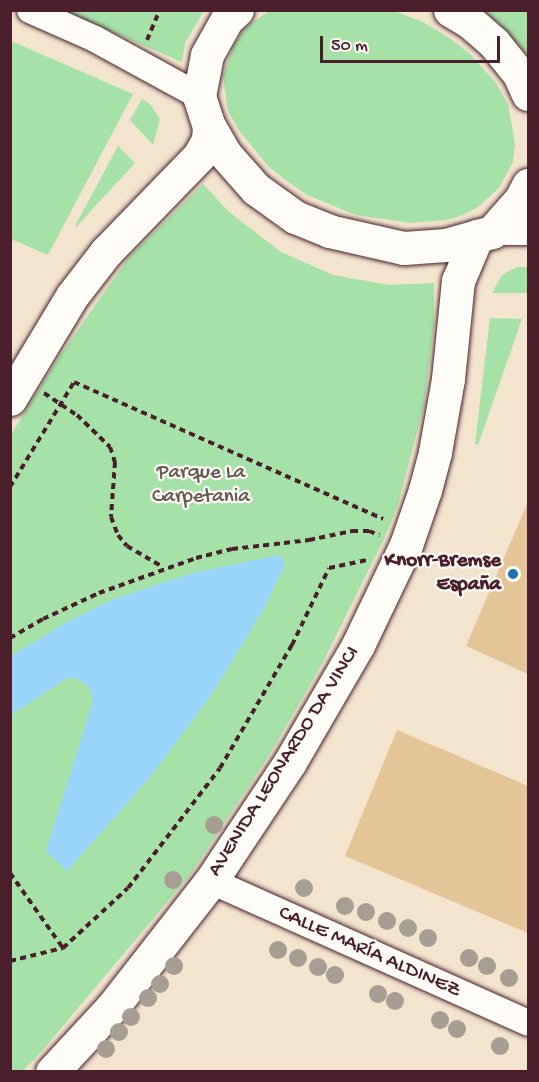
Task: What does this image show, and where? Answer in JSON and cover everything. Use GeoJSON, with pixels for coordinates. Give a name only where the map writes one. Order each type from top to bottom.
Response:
{"type":"FeatureCollection","features":[{"type":"Feature","properties":{"kind":"street"},"geometry":{"type":"LineString","coordinates":[[30,10],[95,39],[199,96]]}},
{"type":"Feature","properties":{"kind":"street"},"geometry":{"type":"LineString","coordinates":[[237,10],[227,19],[207,56],[199,96],[209,126],[225,154],[256,189],[296,217],[329,231],[404,248],[446,245],[485,234],[528,232]]}},
{"type":"Feature","properties":{"kind":"street"},"geometry":{"type":"LineString","coordinates":[[450,10],[470,22],[494,43],[519,74],[528,94]]}},
{"type":"Feature","properties":{"kind":"street"},"geometry":{"type":"LineString","coordinates":[[16,389],[79,287],[106,252],[199,156],[208,140],[209,126]]}},
{"type":"Feature","properties":{"kind":"street"},"geometry":{"type":"LineString","coordinates":[[485,234],[521,199],[528,185]]}},
{"type":"Feature","properties":{"kind":"street","name":"AVENIDA LEONARDO DA VINCI"},"geometry":{"type":"LineString","coordinates":[[52,1071],[114,1005],[211,881],[290,762],[336,685],[406,545],[435,452],[448,379],[458,280],[485,234]]}},
{"type":"Feature","properties":{"kind":"street","name":"CALLE MARÍA ALDINEZ"},"geometry":{"type":"LineString","coordinates":[[211,881],[528,1023]]}},
{"type":"Feature","properties":{"kind":"path"},"geometry":{"type":"LineString","coordinates":[[138,62],[160,10]]}},
{"type":"Feature","properties":{"kind":"path"},"geometry":{"type":"LineString","coordinates":[[10,488],[74,382],[383,517],[374,543]]}},
{"type":"Feature","properties":{"kind":"path"},"geometry":{"type":"LineString","coordinates":[[16,389],[61,404],[110,447],[115,462],[111,517],[118,535],[127,546],[164,567]]}},
{"type":"Feature","properties":{"kind":"path"},"geometry":{"type":"LineString","coordinates":[[10,638],[43,619],[99,593],[164,567],[232,549],[309,540],[352,531],[369,531]]}},
{"type":"Feature","properties":{"kind":"path"},"geometry":{"type":"LineString","coordinates":[[10,961],[63,948],[128,888],[220,768],[292,645],[329,568],[368,561],[371,552]]}},
{"type":"Feature","properties":{"kind":"path"},"geometry":{"type":"LineString","coordinates":[[10,873],[63,948]]}},
{"type":"Feature","properties":{"kind":"shaded area"},"geometry":{"type":"Polygon","coordinates":[[[10,11],[528,11],[528,1071],[10,1071],[10,11]]]}},
{"type":"Feature","properties":{"kind":"green space"},"geometry":{"type":"Polygon","coordinates":[[[64,11],[204,11],[185,43],[182,62],[64,11]]]}},
{"type":"Feature","properties":{"kind":"green space"},"geometry":{"type":"Polygon","coordinates":[[[269,11],[394,11],[423,22],[451,39],[471,55],[496,83],[508,104],[515,144],[513,162],[499,188],[478,207],[463,215],[447,220],[410,223],[356,215],[307,195],[287,181],[269,167],[240,132],[228,111],[223,75],[235,43],[246,27],[269,11]]]}},
{"type":"Feature","properties":{"kind":"green space"},"geometry":{"type":"Polygon","coordinates":[[[485,11],[528,11],[527,54],[498,23],[485,11]]]}},
{"type":"Feature","properties":{"kind":"green space"},"geometry":{"type":"Polygon","coordinates":[[[11,41],[133,94],[48,255],[11,239],[11,41]]]}},
{"type":"Feature","properties":{"kind":"green space"},"geometry":{"type":"Polygon","coordinates":[[[142,99],[150,104],[160,119],[153,145],[130,120],[142,99]]]}},
{"type":"Feature","properties":{"kind":"green space"},"geometry":{"type":"Polygon","coordinates":[[[118,146],[135,163],[76,227],[75,226],[118,146]]]}},
{"type":"Feature","properties":{"kind":"green space","name":"Parque La Carpetania"},"geometry":{"type":"Polygon","coordinates":[[[203,184],[229,212],[281,252],[333,275],[389,285],[434,283],[434,326],[424,405],[398,505],[385,537],[321,666],[270,754],[190,875],[42,1051],[22,1072],[10,1071],[10,436],[59,357],[129,257],[203,184]]]}},
{"type":"Feature","properties":{"kind":"green space"},"geometry":{"type":"Polygon","coordinates":[[[517,267],[528,267],[528,293],[492,293],[502,275],[517,267]]]}},
{"type":"Feature","properties":{"kind":"green space"},"geometry":{"type":"Polygon","coordinates":[[[490,318],[522,319],[478,445],[475,444],[490,318]]]}},
{"type":"Feature","properties":{"kind":"water"},"geometry":{"type":"Polygon","coordinates":[[[279,555],[284,560],[284,567],[262,612],[212,694],[152,775],[67,871],[46,851],[92,704],[92,694],[87,685],[76,678],[66,679],[11,715],[11,656],[69,621],[114,599],[193,573],[279,555]]]}},
{"type":"Feature","properties":{"kind":"building","name":"Knorr-Bremse España"},"geometry":{"type":"Polygon","coordinates":[[[528,502],[528,674],[466,646],[528,502]]]}},
{"type":"Feature","properties":{"kind":"building"},"geometry":{"type":"Polygon","coordinates":[[[397,730],[528,786],[528,933],[345,856],[397,730]]]}},
{"type":"Feature","properties":{"kind":"place","name":"Knorr-Bremse España"},"geometry":{"type":"Point","coordinates":[513,574]}}]}
